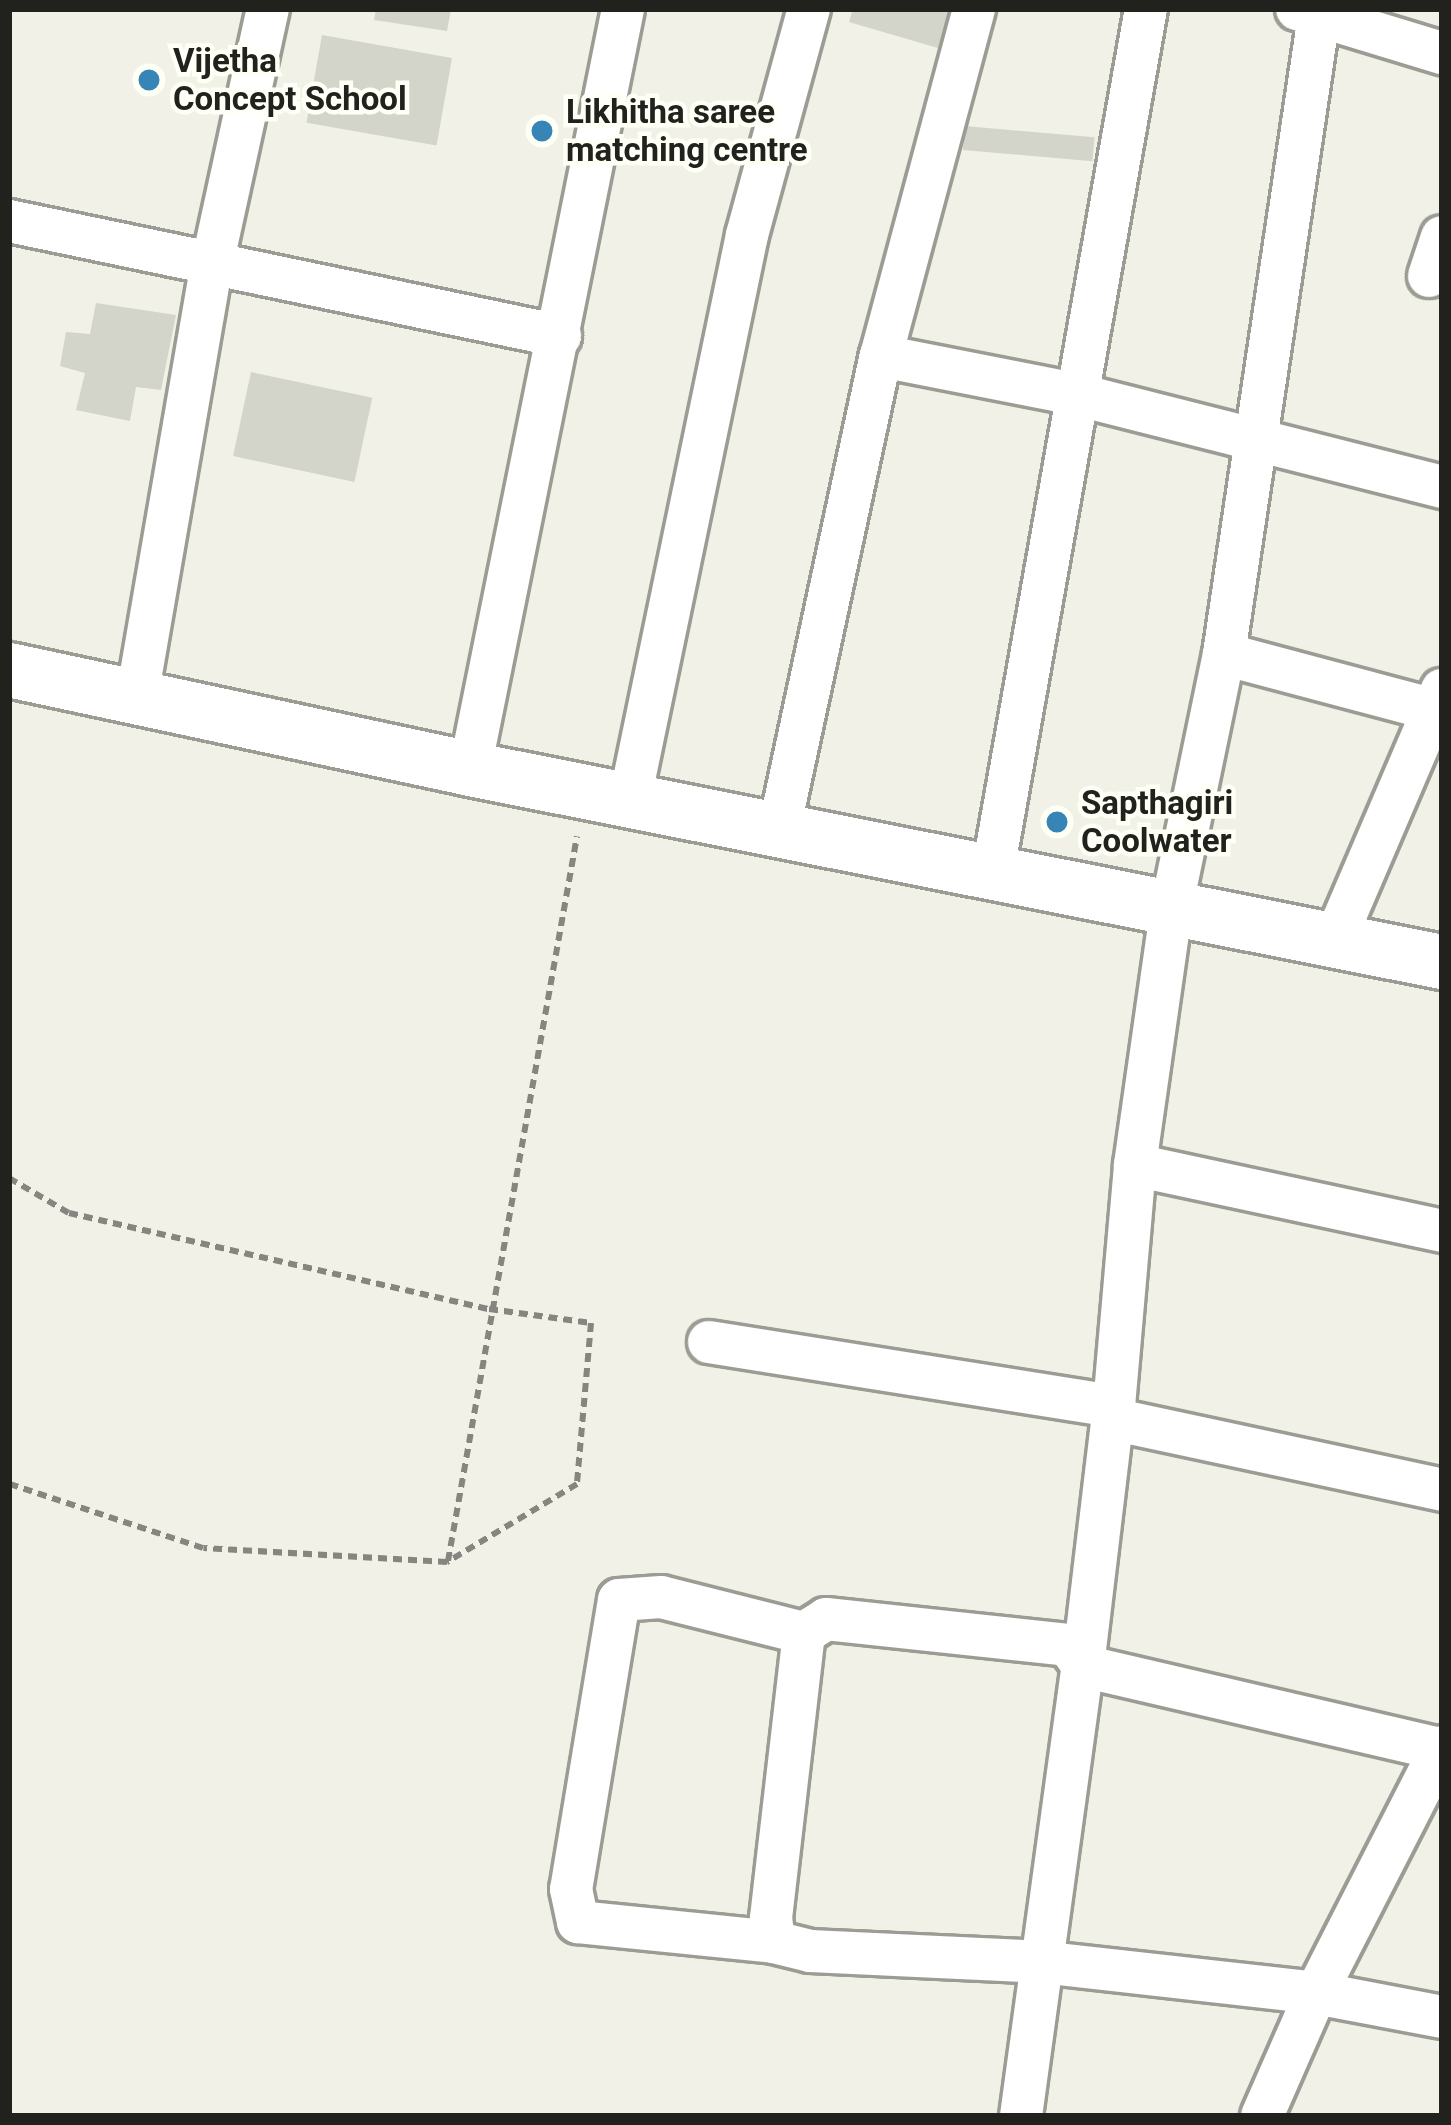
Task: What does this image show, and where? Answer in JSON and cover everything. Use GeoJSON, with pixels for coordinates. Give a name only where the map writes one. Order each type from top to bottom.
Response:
{"type":"FeatureCollection","features":[{"type":"Feature","properties":{"kind":"street"},"geometry":{"type":"LineString","coordinates":[[137,697],[212,265],[268,9]]}},
{"type":"Feature","properties":{"kind":"street"},"geometry":{"type":"LineString","coordinates":[[470,769],[623,9]]}},
{"type":"Feature","properties":{"kind":"street"},"geometry":{"type":"LineString","coordinates":[[608,795],[747,235],[809,9]]}},
{"type":"Feature","properties":{"kind":"street"},"geometry":{"type":"LineString","coordinates":[[779,830],[880,356],[974,9]]}},
{"type":"Feature","properties":{"kind":"street"},"geometry":{"type":"LineString","coordinates":[[993,871],[1145,9]]}},
{"type":"Feature","properties":{"kind":"street"},"geometry":{"type":"LineString","coordinates":[[1021,2116],[1083,1666],[1113,1412],[1135,1165],[1172,905],[1224,654],[1312,11],[1442,53]]}},
{"type":"Feature","properties":{"kind":"street"},"geometry":{"type":"LineString","coordinates":[[9,221],[560,336]]}},
{"type":"Feature","properties":{"kind":"street"},"geometry":{"type":"LineString","coordinates":[[880,356],[1075,394],[1442,488]]}},
{"type":"Feature","properties":{"kind":"street"},"geometry":{"type":"LineString","coordinates":[[1224,654],[1439,704],[1336,937]]}},
{"type":"Feature","properties":{"kind":"street"},"geometry":{"type":"LineString","coordinates":[[9,670],[470,769],[1336,937],[1442,962]]}},
{"type":"Feature","properties":{"kind":"street"},"geometry":{"type":"LineString","coordinates":[[1135,1165],[1442,1231]]}},
{"type":"Feature","properties":{"kind":"street"},"geometry":{"type":"LineString","coordinates":[[709,1342],[1113,1412],[1442,1490]]}},
{"type":"Feature","properties":{"kind":"street"},"geometry":{"type":"LineString","coordinates":[[1262,2116],[1316,1993],[1441,1748],[1083,1666],[1068,1645],[826,1619],[804,1634],[661,1597],[619,1600],[571,1889],[578,1922],[774,1942],[809,1951],[1040,1962],[1316,1993],[1442,2017]]}},
{"type":"Feature","properties":{"kind":"street"},"geometry":{"type":"LineString","coordinates":[[774,1942],[771,1918],[804,1634]]}},
{"type":"Feature","properties":{"kind":"path"},"geometry":{"type":"LineString","coordinates":[[448,1562],[489,1309],[608,795]]}},
{"type":"Feature","properties":{"kind":"path"},"geometry":{"type":"LineString","coordinates":[[9,1178],[69,1213],[489,1309],[591,1323],[577,1484],[448,1562],[203,1548],[9,1484]]}},
{"type":"Feature","properties":{"kind":"building"},"geometry":{"type":"Polygon","coordinates":[[[376,9],[451,9],[447,31],[374,20],[376,9]]]}},
{"type":"Feature","properties":{"kind":"building"},"geometry":{"type":"Polygon","coordinates":[[[853,9],[950,9],[938,48],[849,22],[853,9]]]}},
{"type":"Feature","properties":{"kind":"building"},"geometry":{"type":"Polygon","coordinates":[[[322,35],[452,58],[437,146],[307,123],[322,35]]]}},
{"type":"Feature","properties":{"kind":"building"},"geometry":{"type":"Polygon","coordinates":[[[965,126],[1095,137],[1092,161],[963,150],[965,126]]]}},
{"type":"Feature","properties":{"kind":"building"},"geometry":{"type":"Polygon","coordinates":[[[96,303],[176,315],[161,390],[136,387],[130,421],[76,410],[85,373],[60,366],[66,332],[90,334],[96,303]]]}},
{"type":"Feature","properties":{"kind":"building"},"geometry":{"type":"Polygon","coordinates":[[[251,372],[372,398],[354,482],[233,456],[251,372]]]}},
{"type":"Feature","properties":{"kind":"place","name":"Vijetha Concept School"},"geometry":{"type":"Point","coordinates":[149,80]}},
{"type":"Feature","properties":{"kind":"place","name":"Likhitha saree matching centre"},"geometry":{"type":"Point","coordinates":[542,131]}},
{"type":"Feature","properties":{"kind":"place","name":"Sapthagiri Coolwater"},"geometry":{"type":"Point","coordinates":[1057,822]}}]}
